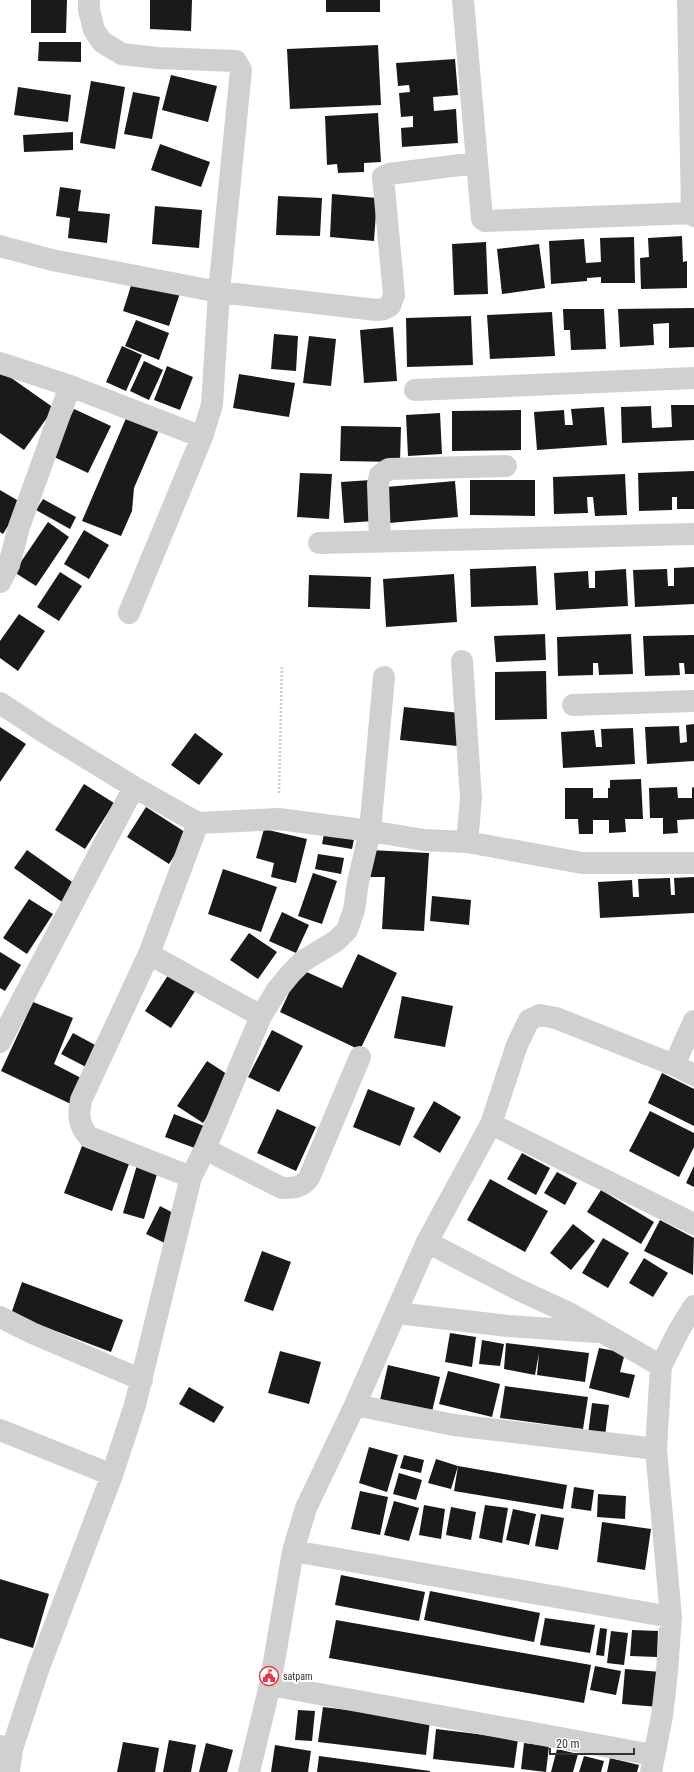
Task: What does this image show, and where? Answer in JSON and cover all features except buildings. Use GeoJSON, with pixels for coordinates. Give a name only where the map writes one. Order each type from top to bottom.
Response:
{"type":"FeatureCollection","features":[{"type":"Feature","properties":{"kind":"street"},"geometry":{"type":"LineString","coordinates":[[89,0],[89,10],[94,30],[102,42],[122,54],[157,58],[236,61],[241,70],[220,292],[212,405],[202,437],[129,613]]}},
{"type":"Feature","properties":{"kind":"street"},"geometry":{"type":"LineString","coordinates":[[463,0],[480,214],[482,219],[485,221],[693,214],[691,28],[688,0]]}},
{"type":"Feature","properties":{"kind":"street"},"geometry":{"type":"LineString","coordinates":[[0,246],[52,260],[220,292],[384,310],[390,306],[394,295],[383,177],[389,174],[476,163]]}},
{"type":"Feature","properties":{"kind":"street"},"geometry":{"type":"LineString","coordinates":[[0,363],[70,386],[202,437]]}},
{"type":"Feature","properties":{"kind":"street"},"geometry":{"type":"LineString","coordinates":[[415,390],[694,378]]}},
{"type":"Feature","properties":{"kind":"street"},"geometry":{"type":"LineString","coordinates":[[0,582],[9,565],[19,527],[70,386]]}},
{"type":"Feature","properties":{"kind":"street"},"geometry":{"type":"LineString","coordinates":[[380,542],[378,484],[380,475],[389,469],[506,466]]}},
{"type":"Feature","properties":{"kind":"street"},"geometry":{"type":"LineString","coordinates":[[319,543],[694,534]]}},
{"type":"Feature","properties":{"kind":"street"},"geometry":{"type":"LineString","coordinates":[[462,661],[471,799],[467,842]]}},
{"type":"Feature","properties":{"kind":"street"},"geometry":{"type":"LineString","coordinates":[[10,1772],[6,1747],[112,1474],[142,1380],[191,1177],[205,1149],[261,1016],[277,990],[303,961],[336,941],[347,930],[354,910],[358,882],[370,831],[384,677]]}},
{"type":"Feature","properties":{"kind":"street"},"geometry":{"type":"LineString","coordinates":[[573,705],[694,701]]}},
{"type":"Feature","properties":{"kind":"street"},"geometry":{"type":"LineString","coordinates":[[0,703],[44,732],[134,787],[198,823],[279,820],[370,831],[424,840],[467,842],[582,863],[694,863]]}},
{"type":"Feature","properties":{"kind":"street"},"geometry":{"type":"LineString","coordinates":[[0,1042],[134,787]]}},
{"type":"Feature","properties":{"kind":"street"},"geometry":{"type":"LineString","coordinates":[[191,1177],[89,1137],[82,1129],[80,1118],[81,1100],[149,954],[198,823]]}},
{"type":"Feature","properties":{"kind":"street"},"geometry":{"type":"LineString","coordinates":[[149,954],[261,1016]]}},
{"type":"Feature","properties":{"kind":"street"},"geometry":{"type":"LineString","coordinates":[[249,1772],[270,1685],[293,1551],[306,1508],[397,1313],[427,1242],[491,1124],[516,1045],[529,1020],[540,1015],[556,1018],[674,1065],[694,1075]]}},
{"type":"Feature","properties":{"kind":"street"},"geometry":{"type":"LineString","coordinates":[[674,1065],[694,1021]]}},
{"type":"Feature","properties":{"kind":"street"},"geometry":{"type":"LineString","coordinates":[[205,1149],[282,1188],[293,1188],[303,1185],[309,1178],[360,1057]]}},
{"type":"Feature","properties":{"kind":"street"},"geometry":{"type":"LineString","coordinates":[[491,1124],[694,1224]]}},
{"type":"Feature","properties":{"kind":"street"},"geometry":{"type":"LineString","coordinates":[[427,1242],[517,1289],[571,1314],[661,1366]]}},
{"type":"Feature","properties":{"kind":"street"},"geometry":{"type":"LineString","coordinates":[[270,1685],[652,1764],[663,1701],[671,1617],[656,1449],[661,1366],[679,1330],[694,1306]]}},
{"type":"Feature","properties":{"kind":"street"},"geometry":{"type":"LineString","coordinates":[[397,1313],[508,1326],[603,1332]]}},
{"type":"Feature","properties":{"kind":"street"},"geometry":{"type":"LineString","coordinates":[[0,1317],[32,1333],[142,1380]]}},
{"type":"Feature","properties":{"kind":"street"},"geometry":{"type":"LineString","coordinates":[[355,1405],[454,1425],[656,1449]]}},
{"type":"Feature","properties":{"kind":"street"},"geometry":{"type":"LineString","coordinates":[[0,1430],[112,1474]]}},
{"type":"Feature","properties":{"kind":"street"},"geometry":{"type":"LineString","coordinates":[[293,1551],[671,1617]]}},
{"type":"Feature","properties":{"kind":"path"},"geometry":{"type":"LineString","coordinates":[[279,820],[282,667]]}},
{"type":"Feature","properties":{"kind":"place","name":"satpam"},"geometry":{"type":"Point","coordinates":[269,1676]}}]}
